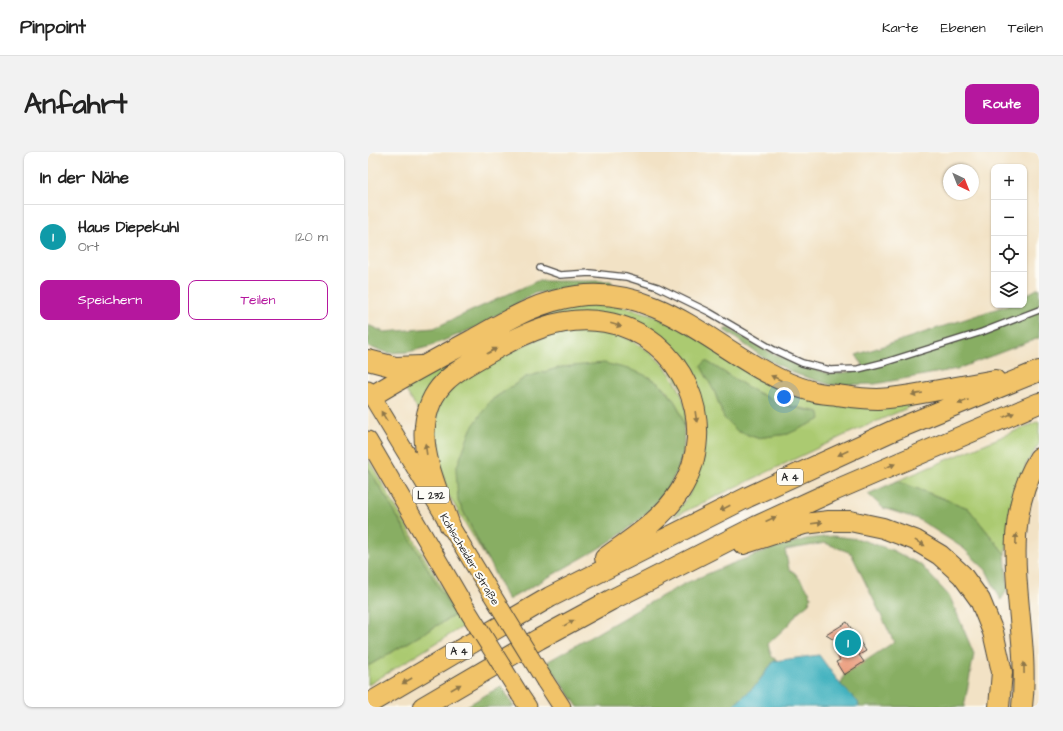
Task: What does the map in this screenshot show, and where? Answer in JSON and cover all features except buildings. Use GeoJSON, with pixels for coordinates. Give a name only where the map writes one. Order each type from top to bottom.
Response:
{"type":"FeatureCollection","features":[{"type":"Feature","properties":{"kind":"highway"},"geometry":{"type":"LineString","coordinates":[[369,395],[533,308],[558,300],[579,296],[622,298],[672,314],[771,376],[798,387],[824,394],[866,398],[891,398],[1038,372]]}},
{"type":"Feature","properties":{"kind":"highway"},"geometry":{"type":"LineString","coordinates":[[450,526],[427,458],[424,428],[431,400],[446,379],[458,370],[526,333],[558,323],[582,321],[605,322],[630,330],[655,344],[664,352],[680,372],[694,403],[697,418],[698,437],[693,467],[680,492],[670,506],[656,520],[550,598]]}},
{"type":"Feature","properties":{"kind":"highway"},"geometry":{"type":"LineString","coordinates":[[368,360],[395,366],[423,366]]}},
{"type":"Feature","properties":{"kind":"highway","name":"A 4"},"geometry":{"type":"LineString","coordinates":[[368,704],[550,598],[748,497],[892,431],[1038,372]]}},
{"type":"Feature","properties":{"kind":"highway","name":"A 4"},"geometry":{"type":"LineString","coordinates":[[423,707],[552,632],[757,526],[831,492],[1039,403]]}},
{"type":"Feature","properties":{"kind":"highway"},"geometry":{"type":"LineString","coordinates":[[1022,707],[1025,669],[1016,569],[1017,523],[1027,483],[1039,458]]}},
{"type":"Feature","properties":{"kind":"highway"},"geometry":{"type":"LineString","coordinates":[[686,562],[804,524],[829,521],[857,522],[884,528],[916,540],[940,555],[962,575],[980,600],[993,632],[1002,672],[999,707]]}},
{"type":"Feature","properties":{"kind":"main road","name":"Kohlscheider Straße"},"geometry":{"type":"LineString","coordinates":[[369,395],[562,707]]}},
{"type":"Feature","properties":{"kind":"main road","name":"L 232"},"geometry":{"type":"LineString","coordinates":[[368,440],[466,608],[524,701]]}},
{"type":"Feature","properties":{"kind":"lane"},"geometry":{"type":"LineString","coordinates":[[540,268],[560,275],[590,273],[626,277],[658,287],[704,309],[774,350],[802,363],[830,370],[858,369],[886,362],[982,332],[1039,310]]}},
{"type":"Feature","properties":{"kind":"green space"},"geometry":{"type":"Polygon","coordinates":[[[537,281],[611,281],[613,286],[535,293],[477,327],[428,347],[408,352],[389,353],[368,346],[368,325],[384,332],[434,328],[537,281]]]}},
{"type":"Feature","properties":{"kind":"green space"},"geometry":{"type":"Polygon","coordinates":[[[1039,288],[1039,338],[957,369],[875,384],[831,385],[796,374],[761,356],[724,330],[728,328],[765,350],[796,364],[831,374],[866,370],[856,355],[999,308],[1027,308],[1027,294],[1039,288]]]}},
{"type":"Feature","properties":{"kind":"green space"},"geometry":{"type":"Polygon","coordinates":[[[588,303],[616,305],[650,314],[686,331],[758,377],[919,403],[845,435],[673,517],[689,495],[700,467],[705,426],[646,329],[536,322],[419,412],[403,386],[534,315],[561,307],[588,303]],[[706,361],[701,366],[715,393],[724,418],[737,431],[757,438],[788,434],[820,412],[781,404],[754,391],[706,361]]]}},
{"type":"Feature","properties":{"kind":"green space"},"geometry":{"type":"Polygon","coordinates":[[[594,329],[613,333],[641,346],[654,356],[665,367],[681,394],[686,409],[684,427],[678,407],[667,390],[649,377],[562,367],[526,377],[490,401],[458,501],[487,560],[448,494],[434,440],[433,429],[439,403],[461,379],[530,342],[564,330],[594,329]]]}},
{"type":"Feature","properties":{"kind":"green space"},"geometry":{"type":"Polygon","coordinates":[[[706,361],[754,391],[781,404],[820,413],[821,419],[788,434],[757,438],[737,431],[724,418],[715,393],[701,366],[706,361]]]}},
{"type":"Feature","properties":{"kind":"green space"},"geometry":{"type":"Polygon","coordinates":[[[604,363],[645,375],[664,389],[675,402],[684,426],[683,453],[676,472],[667,490],[641,519],[609,542],[508,600],[458,501],[456,469],[471,429],[490,401],[526,377],[562,367],[604,363]]]}},
{"type":"Feature","properties":{"kind":"green space"},"geometry":{"type":"Polygon","coordinates":[[[1039,421],[1039,444],[1026,464],[1005,554],[968,508],[897,481],[1039,421]]]}},
{"type":"Feature","properties":{"kind":"green space"},"geometry":{"type":"Polygon","coordinates":[[[368,459],[464,626],[368,685],[368,666],[455,615],[368,467],[368,459]]]}},
{"type":"Feature","properties":{"kind":"green space"},"geometry":{"type":"Polygon","coordinates":[[[368,467],[455,615],[368,666],[368,467]]]}},
{"type":"Feature","properties":{"kind":"green space"},"geometry":{"type":"Polygon","coordinates":[[[897,481],[968,508],[1005,554],[1008,588],[1001,600],[986,570],[963,548],[918,519],[883,508],[868,494],[897,481]]]}},
{"type":"Feature","properties":{"kind":"green space"},"geometry":{"type":"Polygon","coordinates":[[[833,536],[859,539],[892,550],[921,565],[950,597],[974,654],[964,707],[859,707],[858,702],[841,685],[844,675],[894,642],[851,553],[825,543],[785,550],[789,569],[795,573],[809,591],[811,597],[809,603],[798,612],[789,624],[768,644],[772,657],[777,660],[774,661],[756,685],[732,707],[578,707],[547,662],[686,583],[771,549],[806,539],[833,536]]]}},
{"type":"Feature","properties":{"kind":"green space"},"geometry":{"type":"Polygon","coordinates":[[[501,686],[514,707],[465,707],[501,686]]]}},
{"type":"Feature","properties":{"kind":"water"},"geometry":{"type":"Polygon","coordinates":[[[819,655],[841,685],[858,702],[859,707],[732,707],[756,685],[774,661],[819,655]]]}},
{"type":"Feature","properties":{"kind":"place","name":"Haus Diepekuhl"},"geometry":{"type":"Point","coordinates":[848,643]}}]}
